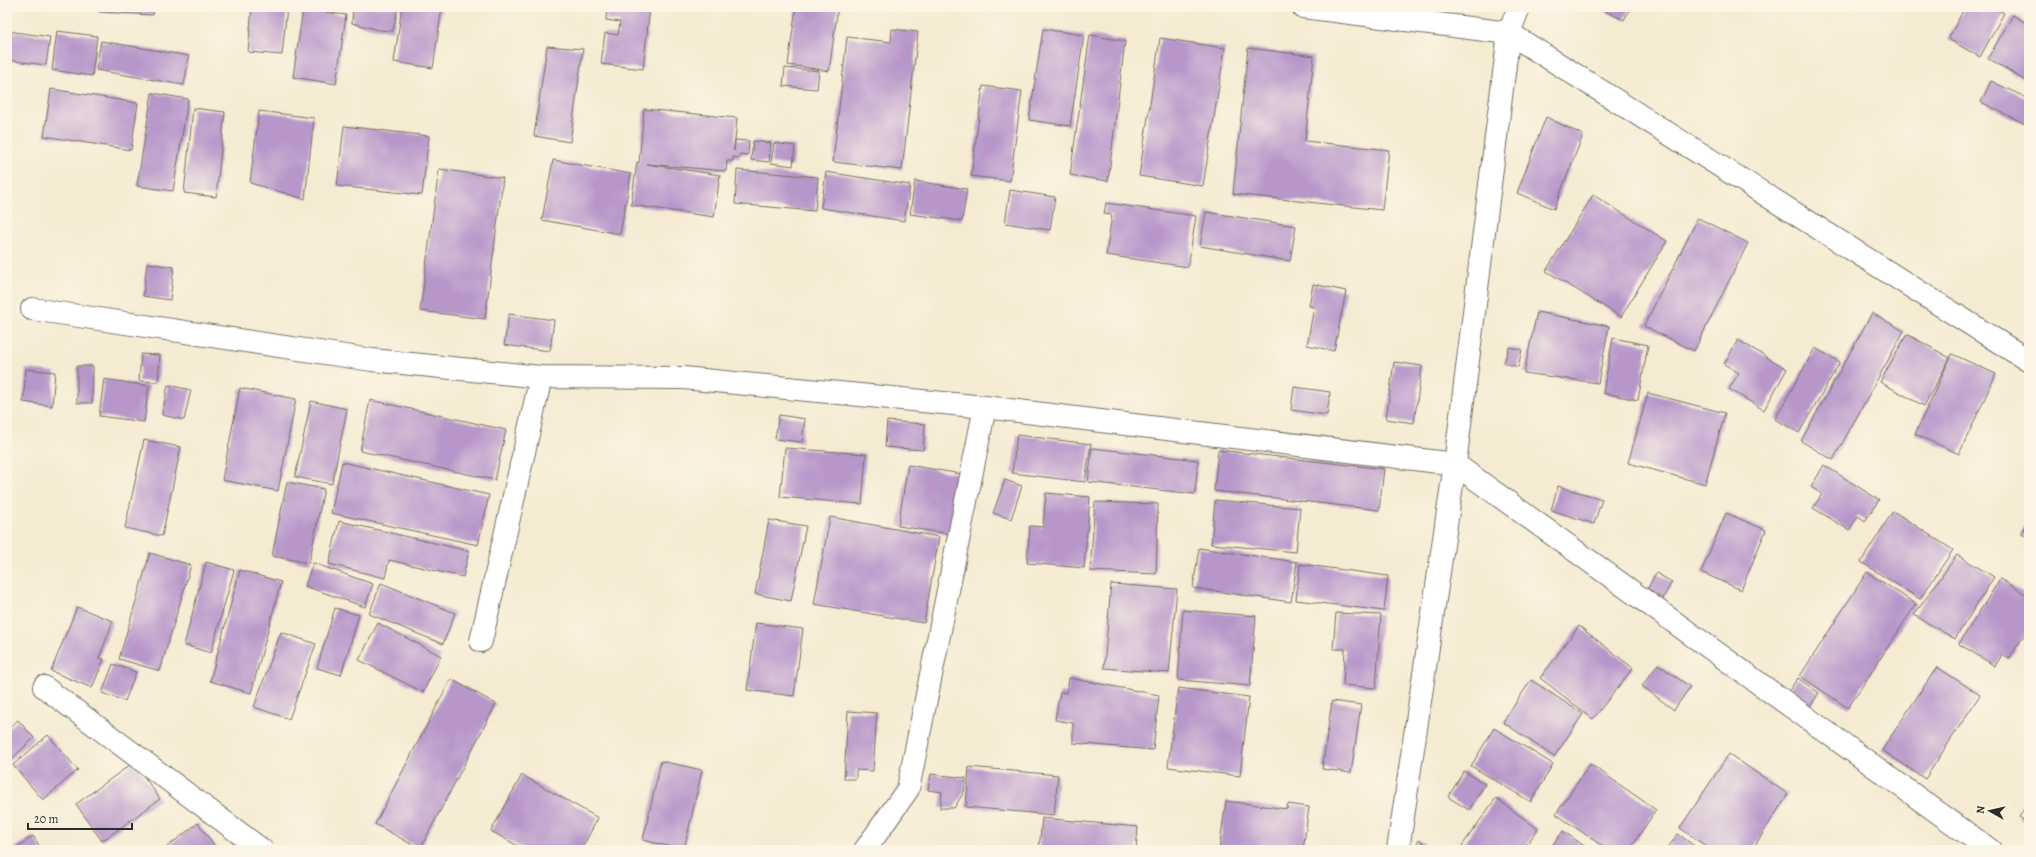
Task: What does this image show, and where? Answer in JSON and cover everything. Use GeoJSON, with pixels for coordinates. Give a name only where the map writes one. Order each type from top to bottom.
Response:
{"type":"FeatureCollection","features":[{"type":"Feature","properties":{"kind":"street"},"geometry":{"type":"LineString","coordinates":[[1302,7],[1508,33],[2029,361]]}},
{"type":"Feature","properties":{"kind":"street"},"geometry":{"type":"LineString","coordinates":[[1398,850],[1455,464],[1508,33],[1519,7]]}},
{"type":"Feature","properties":{"kind":"street"},"geometry":{"type":"LineString","coordinates":[[32,308],[372,360],[541,377],[683,378],[985,408],[1455,464],[1990,850]]}},
{"type":"Feature","properties":{"kind":"street"},"geometry":{"type":"LineString","coordinates":[[481,641],[541,377]]}},
{"type":"Feature","properties":{"kind":"street"},"geometry":{"type":"LineString","coordinates":[[865,850],[908,789],[985,408]]}},
{"type":"Feature","properties":{"kind":"street"},"geometry":{"type":"LineString","coordinates":[[44,687],[262,850]]}},
{"type":"Feature","properties":{"kind":"building"},"geometry":{"type":"Polygon","coordinates":[[[100,7],[154,7],[153,15],[99,12],[100,7]]]}},
{"type":"Feature","properties":{"kind":"building"},"geometry":{"type":"Polygon","coordinates":[[[252,7],[287,7],[282,55],[248,52],[252,7]]]}},
{"type":"Feature","properties":{"kind":"building"},"geometry":{"type":"Polygon","coordinates":[[[353,7],[398,7],[393,31],[379,30],[352,23],[353,7]]]}},
{"type":"Feature","properties":{"kind":"building"},"geometry":{"type":"Polygon","coordinates":[[[402,7],[442,7],[433,68],[394,62],[402,7]]]}},
{"type":"Feature","properties":{"kind":"building"},"geometry":{"type":"Polygon","coordinates":[[[607,7],[650,7],[643,69],[601,64],[605,33],[618,35],[620,22],[606,20],[607,7]]]}},
{"type":"Feature","properties":{"kind":"building"},"geometry":{"type":"Polygon","coordinates":[[[796,7],[838,7],[829,71],[788,65],[796,7]]]}},
{"type":"Feature","properties":{"kind":"building"},"geometry":{"type":"Polygon","coordinates":[[[1596,7],[1631,7],[1624,20],[1596,7]]]}},
{"type":"Feature","properties":{"kind":"building"},"geometry":{"type":"Polygon","coordinates":[[[1965,7],[1993,7],[2004,13],[1980,57],[1948,39],[1965,7]]]}},
{"type":"Feature","properties":{"kind":"building"},"geometry":{"type":"Polygon","coordinates":[[[303,9],[346,15],[336,84],[293,77],[303,9]]]}},
{"type":"Feature","properties":{"kind":"building"},"geometry":{"type":"Polygon","coordinates":[[[2013,15],[2029,25],[2029,76],[2026,81],[1988,58],[2013,15]]]}},
{"type":"Feature","properties":{"kind":"building"},"geometry":{"type":"Polygon","coordinates":[[[892,29],[918,32],[902,170],[833,162],[847,37],[891,42],[892,29]]]}},
{"type":"Feature","properties":{"kind":"building"},"geometry":{"type":"Polygon","coordinates":[[[1043,29],[1084,35],[1070,126],[1029,120],[1043,29]]]}},
{"type":"Feature","properties":{"kind":"building"},"geometry":{"type":"Polygon","coordinates":[[[7,31],[50,37],[46,65],[7,60],[7,31]]]}},
{"type":"Feature","properties":{"kind":"building"},"geometry":{"type":"Polygon","coordinates":[[[57,31],[97,36],[92,76],[52,70],[57,31]]]}},
{"type":"Feature","properties":{"kind":"building"},"geometry":{"type":"Polygon","coordinates":[[[1090,35],[1125,41],[1108,181],[1070,175],[1090,35]]]}},
{"type":"Feature","properties":{"kind":"building"},"geometry":{"type":"Polygon","coordinates":[[[1160,38],[1225,48],[1203,186],[1139,176],[1160,38]]]}},
{"type":"Feature","properties":{"kind":"building"},"geometry":{"type":"Polygon","coordinates":[[[101,41],[189,56],[184,85],[96,70],[101,41]]]}},
{"type":"Feature","properties":{"kind":"building"},"geometry":{"type":"Polygon","coordinates":[[[547,46],[583,49],[570,142],[534,136],[547,46]]]}},
{"type":"Feature","properties":{"kind":"building"},"geometry":{"type":"Polygon","coordinates":[[[1248,48],[1314,56],[1305,141],[1389,150],[1382,210],[1233,194],[1248,48]]]}},
{"type":"Feature","properties":{"kind":"building"},"geometry":{"type":"Polygon","coordinates":[[[785,68],[819,71],[817,89],[783,86],[785,68]]]}},
{"type":"Feature","properties":{"kind":"building"},"geometry":{"type":"Polygon","coordinates":[[[1991,81],[2029,99],[2029,126],[1981,102],[1991,81]]]}},
{"type":"Feature","properties":{"kind":"building"},"geometry":{"type":"Polygon","coordinates":[[[983,86],[1022,91],[1010,181],[971,176],[983,86]]]}},
{"type":"Feature","properties":{"kind":"building"},"geometry":{"type":"Polygon","coordinates":[[[51,89],[138,103],[131,150],[44,136],[51,89]]]}},
{"type":"Feature","properties":{"kind":"building"},"geometry":{"type":"Polygon","coordinates":[[[152,93],[188,99],[173,191],[137,186],[152,93]]]}},
{"type":"Feature","properties":{"kind":"building"},"geometry":{"type":"Polygon","coordinates":[[[193,108],[225,112],[216,197],[184,193],[193,108]]]}},
{"type":"Feature","properties":{"kind":"building"},"geometry":{"type":"Polygon","coordinates":[[[644,109],[737,118],[735,140],[749,141],[748,155],[740,154],[740,158],[733,157],[733,161],[727,161],[726,171],[647,164],[720,175],[714,217],[631,205],[637,162],[639,163],[644,109]]]}},
{"type":"Feature","properties":{"kind":"building"},"geometry":{"type":"Polygon","coordinates":[[[259,111],[314,118],[305,199],[250,183],[259,111]]]}},
{"type":"Feature","properties":{"kind":"building"},"geometry":{"type":"Polygon","coordinates":[[[1546,117],[1583,135],[1554,209],[1517,193],[1546,117]]]}},
{"type":"Feature","properties":{"kind":"building"},"geometry":{"type":"Polygon","coordinates":[[[344,126],[429,136],[422,195],[337,186],[344,126]]]}},
{"type":"Feature","properties":{"kind":"building"},"geometry":{"type":"Polygon","coordinates":[[[753,141],[771,143],[769,162],[751,160],[753,141]]]}},
{"type":"Feature","properties":{"kind":"building"},"geometry":{"type":"Polygon","coordinates":[[[774,143],[795,146],[793,166],[771,163],[774,143]]]}},
{"type":"Feature","properties":{"kind":"building"},"geometry":{"type":"Polygon","coordinates":[[[553,160],[631,174],[620,234],[542,220],[553,160]]]}},
{"type":"Feature","properties":{"kind":"building"},"geometry":{"type":"Polygon","coordinates":[[[439,169],[503,178],[485,319],[420,311],[439,169]]]}},
{"type":"Feature","properties":{"kind":"building"},"geometry":{"type":"Polygon","coordinates":[[[737,170],[818,177],[815,211],[735,204],[737,170]]]}},
{"type":"Feature","properties":{"kind":"building"},"geometry":{"type":"Polygon","coordinates":[[[826,172],[910,185],[904,221],[821,208],[826,172]]]}},
{"type":"Feature","properties":{"kind":"building"},"geometry":{"type":"Polygon","coordinates":[[[915,181],[967,189],[962,221],[910,214],[915,181]]]}},
{"type":"Feature","properties":{"kind":"building"},"geometry":{"type":"Polygon","coordinates":[[[1010,190],[1055,197],[1050,230],[1005,223],[1010,190]]]}},
{"type":"Feature","properties":{"kind":"building"},"geometry":{"type":"Polygon","coordinates":[[[1593,195],[1667,241],[1621,317],[1546,271],[1593,195]]]}},
{"type":"Feature","properties":{"kind":"building"},"geometry":{"type":"Polygon","coordinates":[[[1106,203],[1196,216],[1188,267],[1106,255],[1112,215],[1104,214],[1106,203]]]}},
{"type":"Feature","properties":{"kind":"building"},"geometry":{"type":"Polygon","coordinates":[[[1206,212],[1296,226],[1290,261],[1200,246],[1206,212]]]}},
{"type":"Feature","properties":{"kind":"building"},"geometry":{"type":"Polygon","coordinates":[[[1698,218],[1748,243],[1694,351],[1644,326],[1698,218]]]}},
{"type":"Feature","properties":{"kind":"building"},"geometry":{"type":"Polygon","coordinates":[[[147,263],[174,267],[170,300],[143,296],[147,263]]]}},
{"type":"Feature","properties":{"kind":"building"},"geometry":{"type":"Polygon","coordinates":[[[1313,284],[1346,291],[1334,351],[1307,345],[1314,307],[1309,306],[1313,284]]]}},
{"type":"Feature","properties":{"kind":"building"},"geometry":{"type":"Polygon","coordinates":[[[1537,312],[1609,326],[1598,383],[1524,373],[1537,312]]]}},
{"type":"Feature","properties":{"kind":"building"},"geometry":{"type":"Polygon","coordinates":[[[1872,313],[1904,331],[1833,460],[1801,441],[1872,313]]]}},
{"type":"Feature","properties":{"kind":"building"},"geometry":{"type":"Polygon","coordinates":[[[509,314],[554,320],[550,351],[504,345],[509,314]]]}},
{"type":"Feature","properties":{"kind":"building"},"geometry":{"type":"Polygon","coordinates":[[[1907,334],[1950,358],[1924,406],[1880,382],[1907,334]]]}},
{"type":"Feature","properties":{"kind":"building"},"geometry":{"type":"Polygon","coordinates":[[[1613,338],[1648,345],[1638,400],[1603,393],[1613,338]]]}},
{"type":"Feature","properties":{"kind":"building"},"geometry":{"type":"Polygon","coordinates":[[[1738,340],[1787,369],[1764,410],[1729,389],[1739,373],[1724,364],[1738,340]]]}},
{"type":"Feature","properties":{"kind":"building"},"geometry":{"type":"Polygon","coordinates":[[[1509,347],[1522,350],[1518,367],[1504,363],[1509,347]]]}},
{"type":"Feature","properties":{"kind":"building"},"geometry":{"type":"Polygon","coordinates":[[[1815,348],[1840,362],[1799,433],[1775,419],[1815,348]]]}},
{"type":"Feature","properties":{"kind":"building"},"geometry":{"type":"Polygon","coordinates":[[[141,354],[160,355],[158,382],[139,381],[141,354]]]}},
{"type":"Feature","properties":{"kind":"building"},"geometry":{"type":"Polygon","coordinates":[[[1952,354],[1996,374],[1959,454],[1915,434],[1952,354]]]}},
{"type":"Feature","properties":{"kind":"building"},"geometry":{"type":"Polygon","coordinates":[[[1394,362],[1422,366],[1414,423],[1386,419],[1394,362]]]}},
{"type":"Feature","properties":{"kind":"building"},"geometry":{"type":"Polygon","coordinates":[[[77,366],[93,366],[92,403],[77,403],[77,366]]]}},
{"type":"Feature","properties":{"kind":"building"},"geometry":{"type":"Polygon","coordinates":[[[26,369],[55,372],[52,406],[23,402],[26,369]]]}},
{"type":"Feature","properties":{"kind":"building"},"geometry":{"type":"Polygon","coordinates":[[[104,379],[149,386],[144,422],[99,416],[104,379]]]}},
{"type":"Feature","properties":{"kind":"building"},"geometry":{"type":"Polygon","coordinates":[[[168,385],[191,390],[184,420],[162,415],[168,385]]]}},
{"type":"Feature","properties":{"kind":"building"},"geometry":{"type":"Polygon","coordinates":[[[1294,387],[1330,392],[1327,415],[1291,410],[1294,387]]]}},
{"type":"Feature","properties":{"kind":"building"},"geometry":{"type":"Polygon","coordinates":[[[240,388],[296,399],[278,491],[222,480],[240,388]]]}},
{"type":"Feature","properties":{"kind":"building"},"geometry":{"type":"Polygon","coordinates":[[[1648,393],[1725,413],[1705,484],[1628,463],[1648,393]]]}},
{"type":"Feature","properties":{"kind":"building"},"geometry":{"type":"Polygon","coordinates":[[[370,400],[506,430],[495,480],[360,451],[370,400]]]}},
{"type":"Feature","properties":{"kind":"building"},"geometry":{"type":"Polygon","coordinates":[[[311,401],[347,409],[332,484],[295,477],[311,401]]]}},
{"type":"Feature","properties":{"kind":"building"},"geometry":{"type":"Polygon","coordinates":[[[779,415],[805,419],[802,442],[775,439],[779,415]]]}},
{"type":"Feature","properties":{"kind":"building"},"geometry":{"type":"Polygon","coordinates":[[[887,421],[925,424],[923,450],[885,447],[887,421]]]}},
{"type":"Feature","properties":{"kind":"building"},"geometry":{"type":"Polygon","coordinates":[[[1017,435],[1091,444],[1085,482],[1012,473],[1017,435]]]}},
{"type":"Feature","properties":{"kind":"building"},"geometry":{"type":"Polygon","coordinates":[[[144,440],[181,447],[162,536],[125,528],[144,440]]]}},
{"type":"Feature","properties":{"kind":"building"},"geometry":{"type":"Polygon","coordinates":[[[785,448],[866,454],[862,504],[780,497],[785,448]]]}},
{"type":"Feature","properties":{"kind":"building"},"geometry":{"type":"Polygon","coordinates":[[[1092,448],[1198,460],[1195,494],[1088,482],[1092,448]]]}},
{"type":"Feature","properties":{"kind":"building"},"geometry":{"type":"Polygon","coordinates":[[[1218,450],[1384,469],[1379,510],[1214,491],[1218,450]]]}},
{"type":"Feature","properties":{"kind":"building"},"geometry":{"type":"Polygon","coordinates":[[[342,462],[489,495],[478,545],[331,513],[342,462]]]}},
{"type":"Feature","properties":{"kind":"building"},"geometry":{"type":"Polygon","coordinates":[[[908,465],[961,474],[951,534],[898,526],[908,465]]]}},
{"type":"Feature","properties":{"kind":"building"},"geometry":{"type":"Polygon","coordinates":[[[1824,465],[1879,500],[1865,521],[1858,516],[1849,530],[1813,508],[1822,494],[1811,487],[1824,465]]]}},
{"type":"Feature","properties":{"kind":"building"},"geometry":{"type":"Polygon","coordinates":[[[1005,480],[1022,486],[1011,519],[993,513],[1005,480]]]}},
{"type":"Feature","properties":{"kind":"building"},"geometry":{"type":"Polygon","coordinates":[[[287,482],[324,489],[309,563],[272,556],[287,482]]]}},
{"type":"Feature","properties":{"kind":"building"},"geometry":{"type":"Polygon","coordinates":[[[1558,486],[1602,499],[1594,524],[1551,510],[1558,486]]]}},
{"type":"Feature","properties":{"kind":"building"},"geometry":{"type":"Polygon","coordinates":[[[1046,493],[1090,497],[1084,568],[1027,563],[1030,526],[1043,527],[1046,493]]]}},
{"type":"Feature","properties":{"kind":"building"},"geometry":{"type":"Polygon","coordinates":[[[1215,500],[1300,508],[1296,552],[1211,544],[1215,500]]]}},
{"type":"Feature","properties":{"kind":"building"},"geometry":{"type":"Polygon","coordinates":[[[1095,502],[1158,504],[1156,574],[1090,571],[1095,502]]]}},
{"type":"Feature","properties":{"kind":"building"},"geometry":{"type":"Polygon","coordinates":[[[1893,511],[1953,550],[1920,599],[1861,562],[1893,511]]]}},
{"type":"Feature","properties":{"kind":"building"},"geometry":{"type":"Polygon","coordinates":[[[1726,513],[1766,530],[1741,590],[1701,572],[1726,513]]]}},
{"type":"Feature","properties":{"kind":"building"},"geometry":{"type":"Polygon","coordinates":[[[2029,516],[2029,537],[2021,534],[2029,516]]]}},
{"type":"Feature","properties":{"kind":"building"},"geometry":{"type":"Polygon","coordinates":[[[830,517],[939,537],[924,623],[814,604],[830,517]]]}},
{"type":"Feature","properties":{"kind":"building"},"geometry":{"type":"Polygon","coordinates":[[[769,520],[806,526],[791,601],[755,594],[769,520]]]}},
{"type":"Feature","properties":{"kind":"building"},"geometry":{"type":"Polygon","coordinates":[[[339,521],[469,551],[463,577],[389,560],[385,578],[329,564],[339,521]]]}},
{"type":"Feature","properties":{"kind":"building"},"geometry":{"type":"Polygon","coordinates":[[[1199,548],[1297,562],[1291,602],[1193,588],[1199,548]]]}},
{"type":"Feature","properties":{"kind":"building"},"geometry":{"type":"Polygon","coordinates":[[[150,553],[191,565],[160,671],[119,659],[150,553]]]}},
{"type":"Feature","properties":{"kind":"building"},"geometry":{"type":"Polygon","coordinates":[[[1957,555],[1994,577],[1955,639],[1914,615],[1957,555]]]}},
{"type":"Feature","properties":{"kind":"building"},"geometry":{"type":"Polygon","coordinates":[[[206,562],[234,570],[211,653],[184,645],[206,562]]]}},
{"type":"Feature","properties":{"kind":"building"},"geometry":{"type":"Polygon","coordinates":[[[313,563],[373,584],[365,607],[305,586],[313,563]]]}},
{"type":"Feature","properties":{"kind":"building"},"geometry":{"type":"Polygon","coordinates":[[[1300,564],[1388,576],[1384,611],[1296,600],[1300,564]]]}},
{"type":"Feature","properties":{"kind":"building"},"geometry":{"type":"Polygon","coordinates":[[[240,570],[281,582],[251,693],[210,681],[240,570]]]}},
{"type":"Feature","properties":{"kind":"building"},"geometry":{"type":"Polygon","coordinates":[[[1867,572],[1916,604],[1848,708],[1800,676],[1867,572]]]}},
{"type":"Feature","properties":{"kind":"building"},"geometry":{"type":"Polygon","coordinates":[[[1656,573],[1672,582],[1660,604],[1644,596],[1656,573]]]}},
{"type":"Feature","properties":{"kind":"building"},"geometry":{"type":"Polygon","coordinates":[[[2000,579],[2029,596],[2029,627],[2009,659],[2002,655],[1995,666],[1959,644],[2000,579]]]}},
{"type":"Feature","properties":{"kind":"building"},"geometry":{"type":"Polygon","coordinates":[[[381,583],[455,613],[443,644],[369,614],[381,583]]]}},
{"type":"Feature","properties":{"kind":"building"},"geometry":{"type":"Polygon","coordinates":[[[1111,584],[1177,589],[1169,673],[1104,668],[1111,584]]]}},
{"type":"Feature","properties":{"kind":"building"},"geometry":{"type":"Polygon","coordinates":[[[77,607],[113,621],[99,658],[104,659],[92,688],[51,671],[77,607]]]}},
{"type":"Feature","properties":{"kind":"building"},"geometry":{"type":"Polygon","coordinates":[[[335,608],[359,615],[341,675],[317,668],[335,608]]]}},
{"type":"Feature","properties":{"kind":"building"},"geometry":{"type":"Polygon","coordinates":[[[1183,610],[1256,616],[1250,686],[1178,680],[1183,610]]]}},
{"type":"Feature","properties":{"kind":"building"},"geometry":{"type":"Polygon","coordinates":[[[1336,613],[1381,615],[1376,688],[1343,685],[1345,649],[1333,649],[1336,613]]]}},
{"type":"Feature","properties":{"kind":"building"},"geometry":{"type":"Polygon","coordinates":[[[378,623],[441,656],[423,692],[359,660],[378,623]]]}},
{"type":"Feature","properties":{"kind":"building"},"geometry":{"type":"Polygon","coordinates":[[[756,623],[803,629],[794,696],[747,690],[756,623]]]}},
{"type":"Feature","properties":{"kind":"building"},"geometry":{"type":"Polygon","coordinates":[[[1579,626],[1633,668],[1593,719],[1540,678],[1579,626]]]}},
{"type":"Feature","properties":{"kind":"building"},"geometry":{"type":"Polygon","coordinates":[[[281,632],[316,644],[289,719],[254,707],[281,632]]]}},
{"type":"Feature","properties":{"kind":"building"},"geometry":{"type":"Polygon","coordinates":[[[113,664],[136,672],[125,701],[102,693],[113,664]]]}},
{"type":"Feature","properties":{"kind":"building"},"geometry":{"type":"Polygon","coordinates":[[[1658,664],[1690,687],[1674,710],[1642,686],[1658,664]]]}},
{"type":"Feature","properties":{"kind":"building"},"geometry":{"type":"Polygon","coordinates":[[[1937,667],[1980,695],[1925,779],[1882,750],[1937,667]]]}},
{"type":"Feature","properties":{"kind":"building"},"geometry":{"type":"Polygon","coordinates":[[[1069,678],[1159,695],[1153,750],[1073,743],[1073,723],[1055,720],[1060,692],[1067,693],[1069,678]]]}},
{"type":"Feature","properties":{"kind":"building"},"geometry":{"type":"Polygon","coordinates":[[[1798,678],[1819,693],[1807,711],[1785,696],[1798,678]]]}},
{"type":"Feature","properties":{"kind":"building"},"geometry":{"type":"Polygon","coordinates":[[[451,679],[496,704],[420,849],[375,824],[451,679]]]}},
{"type":"Feature","properties":{"kind":"building"},"geometry":{"type":"Polygon","coordinates":[[[1531,680],[1583,714],[1554,757],[1503,722],[1531,680]]]}},
{"type":"Feature","properties":{"kind":"building"},"geometry":{"type":"Polygon","coordinates":[[[1178,688],[1249,697],[1240,776],[1168,767],[1178,688]]]}},
{"type":"Feature","properties":{"kind":"building"},"geometry":{"type":"Polygon","coordinates":[[[1332,701],[1361,705],[1351,773],[1322,769],[1332,701]]]}},
{"type":"Feature","properties":{"kind":"building"},"geometry":{"type":"Polygon","coordinates":[[[848,711],[877,713],[873,771],[856,770],[856,779],[844,779],[848,711]]]}},
{"type":"Feature","properties":{"kind":"building"},"geometry":{"type":"Polygon","coordinates":[[[18,720],[34,738],[7,763],[7,730],[18,720]]]}},
{"type":"Feature","properties":{"kind":"building"},"geometry":{"type":"Polygon","coordinates":[[[1494,728],[1553,764],[1531,802],[1471,766],[1494,728]]]}},
{"type":"Feature","properties":{"kind":"building"},"geometry":{"type":"Polygon","coordinates":[[[48,735],[78,770],[43,800],[13,765],[48,735]]]}},
{"type":"Feature","properties":{"kind":"building"},"geometry":{"type":"Polygon","coordinates":[[[1729,754],[1788,794],[1752,850],[1712,850],[1680,828],[1729,754]]]}},
{"type":"Feature","properties":{"kind":"building"},"geometry":{"type":"Polygon","coordinates":[[[661,761],[702,770],[684,850],[643,840],[661,761]]]}},
{"type":"Feature","properties":{"kind":"building"},"geometry":{"type":"Polygon","coordinates":[[[134,762],[160,799],[102,841],[76,804],[134,762]]]}},
{"type":"Feature","properties":{"kind":"building"},"geometry":{"type":"Polygon","coordinates":[[[1590,764],[1656,810],[1629,850],[1608,850],[1556,814],[1590,764]]]}},
{"type":"Feature","properties":{"kind":"building"},"geometry":{"type":"Polygon","coordinates":[[[969,767],[1058,775],[1054,815],[966,807],[969,767]]]}},
{"type":"Feature","properties":{"kind":"building"},"geometry":{"type":"Polygon","coordinates":[[[1464,771],[1485,784],[1469,810],[1448,797],[1464,771]]]}},
{"type":"Feature","properties":{"kind":"building"},"geometry":{"type":"Polygon","coordinates":[[[931,774],[966,778],[964,792],[954,808],[940,808],[942,792],[928,790],[931,774]]]}},
{"type":"Feature","properties":{"kind":"building"},"geometry":{"type":"Polygon","coordinates":[[[522,775],[598,818],[581,850],[525,850],[491,831],[522,775]]]}},
{"type":"Feature","properties":{"kind":"building"},"geometry":{"type":"Polygon","coordinates":[[[1496,798],[1538,829],[1523,850],[1459,850],[1496,798]]]}},
{"type":"Feature","properties":{"kind":"building"},"geometry":{"type":"Polygon","coordinates":[[[1226,801],[1287,809],[1288,804],[1309,807],[1303,850],[1219,850],[1226,801]]]}},
{"type":"Feature","properties":{"kind":"building"},"geometry":{"type":"Polygon","coordinates":[[[2029,801],[2029,824],[2019,817],[2029,801]]]}},
{"type":"Feature","properties":{"kind":"building"},"geometry":{"type":"Polygon","coordinates":[[[1042,818],[1138,827],[1136,850],[1039,850],[1042,818]]]}},
{"type":"Feature","properties":{"kind":"building"},"geometry":{"type":"Polygon","coordinates":[[[198,823],[218,850],[163,850],[198,823]]]}},
{"type":"Feature","properties":{"kind":"building"},"geometry":{"type":"Polygon","coordinates":[[[1563,831],[1590,850],[1549,850],[1563,831]]]}},
{"type":"Feature","properties":{"kind":"building"},"geometry":{"type":"Polygon","coordinates":[[[1678,834],[1700,850],[1666,850],[1678,834]]]}},
{"type":"Feature","properties":{"kind":"building"},"geometry":{"type":"Polygon","coordinates":[[[33,836],[42,850],[12,850],[33,836]]]}},
{"type":"Feature","properties":{"kind":"building"},"geometry":{"type":"Polygon","coordinates":[[[1419,840],[1435,850],[1413,850],[1419,840]]]}}]}
